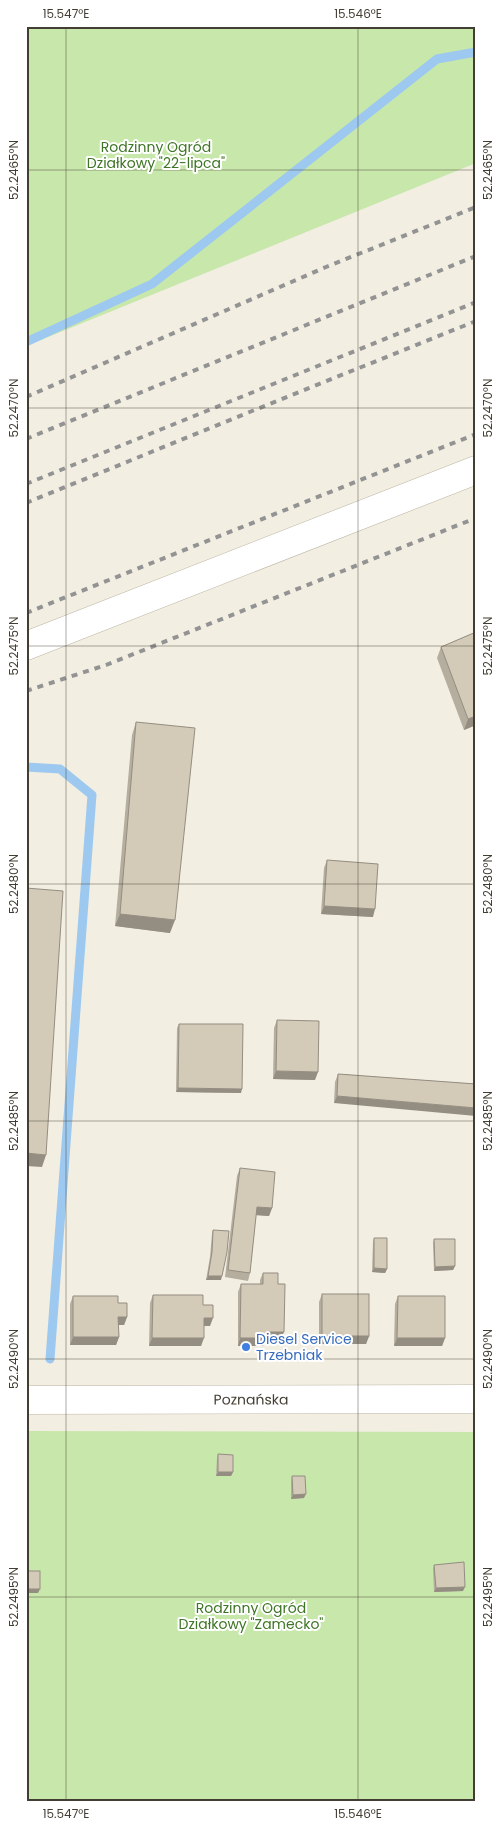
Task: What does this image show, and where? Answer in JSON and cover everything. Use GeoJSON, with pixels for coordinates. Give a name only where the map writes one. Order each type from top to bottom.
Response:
{"type":"FeatureCollection","features":[{"type":"Feature","properties":{"kind":"street"},"geometry":{"type":"LineString","coordinates":[[26,646],[476,470]]}},
{"type":"Feature","properties":{"kind":"street","name":"Poznańska"},"geometry":{"type":"LineString","coordinates":[[26,1400],[476,1399]]}},
{"type":"Feature","properties":{"kind":"green space","name":"Rodzinny Ogród Działkowy \"22-lipca\""},"geometry":{"type":"Polygon","coordinates":[[[26,26],[476,26],[476,163],[26,346],[26,26]]]}},
{"type":"Feature","properties":{"kind":"green space","name":"Rodzinny Ogród Działkowy \"Zamecko\""},"geometry":{"type":"Polygon","coordinates":[[[26,1431],[476,1432],[476,1801],[26,1801],[26,1431]]]}},
{"type":"Feature","properties":{"kind":"building"},"geometry":{"type":"Polygon","coordinates":[[[476,632],[476,716],[468,719],[441,647],[476,632]]]}},
{"type":"Feature","properties":{"kind":"building"},"geometry":{"type":"Polygon","coordinates":[[[136,722],[195,728],[175,920],[120,914],[136,722]]]}},
{"type":"Feature","properties":{"kind":"building"},"geometry":{"type":"Polygon","coordinates":[[[327,860],[378,864],[375,909],[324,906],[327,860]]]}},
{"type":"Feature","properties":{"kind":"building"},"geometry":{"type":"Polygon","coordinates":[[[26,888],[63,891],[46,1155],[26,1153],[26,888]]]}},
{"type":"Feature","properties":{"kind":"building"},"geometry":{"type":"Polygon","coordinates":[[[277,1020],[319,1021],[318,1072],[276,1071],[277,1020]]]}},
{"type":"Feature","properties":{"kind":"building"},"geometry":{"type":"Polygon","coordinates":[[[179,1024],[243,1024],[242,1089],[178,1088],[179,1024]]]}},
{"type":"Feature","properties":{"kind":"building"},"geometry":{"type":"Polygon","coordinates":[[[338,1074],[476,1084],[476,1108],[337,1096],[338,1074]]]}},
{"type":"Feature","properties":{"kind":"building"},"geometry":{"type":"Polygon","coordinates":[[[240,1168],[275,1172],[272,1208],[257,1207],[250,1273],[228,1270],[240,1168]]]}},
{"type":"Feature","properties":{"kind":"building"},"geometry":{"type":"Polygon","coordinates":[[[213,1230],[229,1231],[222,1276],[208,1276],[213,1230]]]}},
{"type":"Feature","properties":{"kind":"building"},"geometry":{"type":"Polygon","coordinates":[[[374,1238],[387,1238],[387,1269],[374,1268],[374,1238]]]}},
{"type":"Feature","properties":{"kind":"building"},"geometry":{"type":"Polygon","coordinates":[[[434,1239],[455,1239],[455,1266],[435,1267],[434,1239]]]}},
{"type":"Feature","properties":{"kind":"building"},"geometry":{"type":"Polygon","coordinates":[[[263,1273],[278,1273],[278,1284],[285,1284],[284,1332],[266,1332],[266,1338],[240,1338],[241,1284],[263,1284],[263,1273]]]}},
{"type":"Feature","properties":{"kind":"building"},"geometry":{"type":"Polygon","coordinates":[[[322,1294],[369,1294],[369,1336],[322,1336],[322,1294]]]}},
{"type":"Feature","properties":{"kind":"building"},"geometry":{"type":"Polygon","coordinates":[[[153,1295],[203,1295],[203,1305],[213,1305],[213,1318],[204,1318],[204,1338],[152,1338],[153,1295]]]}},
{"type":"Feature","properties":{"kind":"building"},"geometry":{"type":"Polygon","coordinates":[[[73,1296],[118,1296],[118,1303],[127,1303],[127,1317],[118,1317],[119,1337],[73,1337],[73,1296]]]}},
{"type":"Feature","properties":{"kind":"building"},"geometry":{"type":"Polygon","coordinates":[[[398,1296],[445,1296],[445,1338],[397,1338],[398,1296]]]}},
{"type":"Feature","properties":{"kind":"building"},"geometry":{"type":"Polygon","coordinates":[[[218,1454],[233,1455],[233,1472],[218,1472],[218,1454]]]}},
{"type":"Feature","properties":{"kind":"building"},"geometry":{"type":"Polygon","coordinates":[[[292,1476],[305,1476],[306,1494],[293,1495],[292,1476]]]}},
{"type":"Feature","properties":{"kind":"building"},"geometry":{"type":"Polygon","coordinates":[[[464,1562],[465,1587],[436,1588],[434,1565],[464,1562]]]}},
{"type":"Feature","properties":{"kind":"building"},"geometry":{"type":"Polygon","coordinates":[[[26,1571],[40,1571],[40,1589],[26,1589],[26,1571]]]}},
{"type":"Feature","properties":{"kind":"waterway"},"geometry":{"type":"LineString","coordinates":[[26,342],[152,284],[437,59],[476,52]]}},
{"type":"Feature","properties":{"kind":"waterway"},"geometry":{"type":"LineString","coordinates":[[26,767],[60,769],[92,795],[50,1359]]}},
{"type":"Feature","properties":{"kind":"railway"},"geometry":{"type":"LineString","coordinates":[[26,397],[326,267],[476,207]]}},
{"type":"Feature","properties":{"kind":"railway"},"geometry":{"type":"LineString","coordinates":[[26,439],[476,256]]}},
{"type":"Feature","properties":{"kind":"railway"},"geometry":{"type":"LineString","coordinates":[[26,484],[476,302]]}},
{"type":"Feature","properties":{"kind":"railway"},"geometry":{"type":"LineString","coordinates":[[26,503],[476,321]]}},
{"type":"Feature","properties":{"kind":"railway"},"geometry":{"type":"LineString","coordinates":[[26,613],[476,434]]}},
{"type":"Feature","properties":{"kind":"railway"},"geometry":{"type":"LineString","coordinates":[[26,691],[106,665],[476,518]]}},
{"type":"Feature","properties":{"kind":"place","name":"Diesel Service Trzebniak"},"geometry":{"type":"Point","coordinates":[246,1347]}}]}
